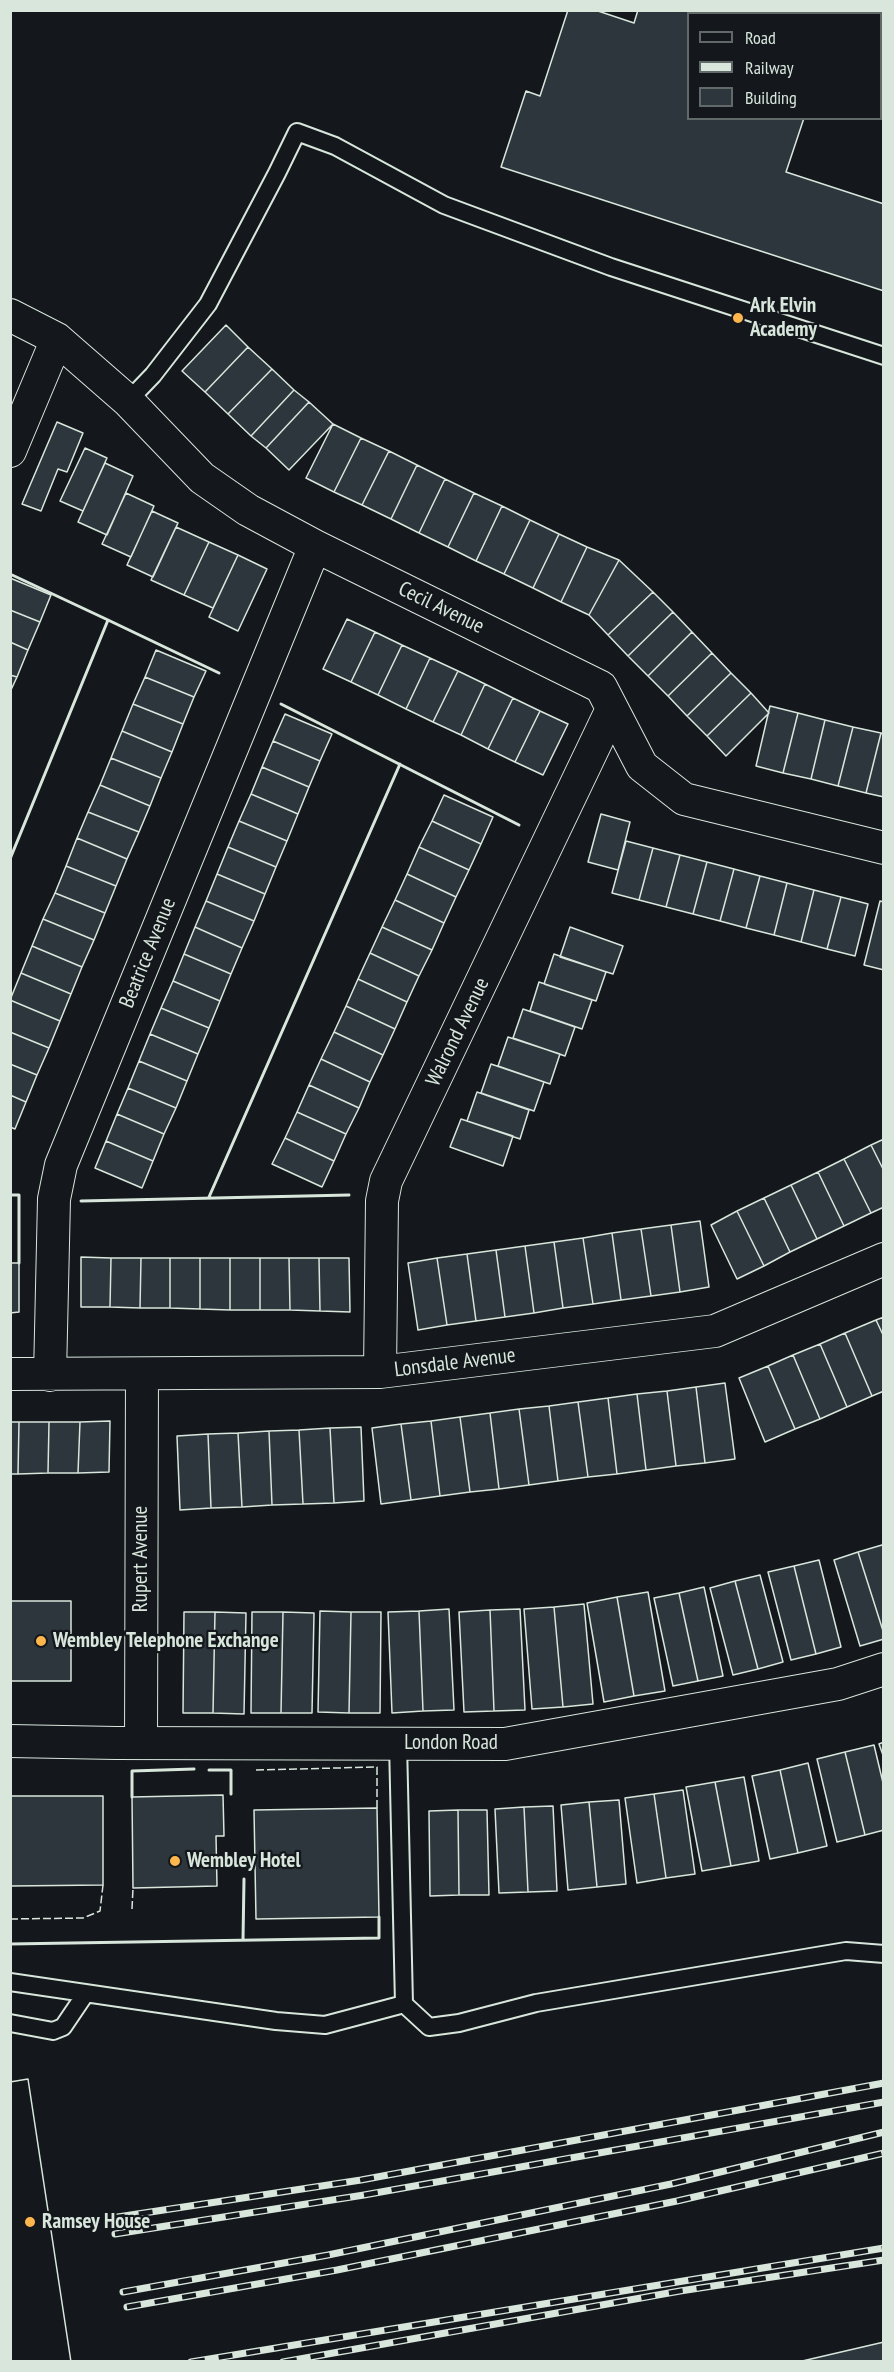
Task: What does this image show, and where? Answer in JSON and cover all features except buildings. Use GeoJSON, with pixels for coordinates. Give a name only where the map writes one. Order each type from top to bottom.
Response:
{"type":"FeatureCollection","features":[{"type":"Feature","properties":{"kind":"street","name":"Cecil Avenue"},"geometry":{"type":"LineString","coordinates":[[10,315],[57,339],[129,401],[202,478],[248,510],[315,546],[601,687],[642,766],[684,799],[884,849]]}},
{"type":"Feature","properties":{"kind":"street"},"geometry":{"type":"LineString","coordinates":[[10,451],[57,339]]}},
{"type":"Feature","properties":{"kind":"street","name":"Beatrice Avenue"},"geometry":{"type":"LineString","coordinates":[[50,1375],[54,1198],[61,1165],[315,546]]}},
{"type":"Feature","properties":{"kind":"street","name":"Walrond Avenue"},"geometry":{"type":"LineString","coordinates":[[380,1372],[382,1202],[386,1181],[612,709]]}},
{"type":"Feature","properties":{"kind":"street","name":"Lonsdale Avenue"},"geometry":{"type":"LineString","coordinates":[[10,1374],[380,1372],[715,1331],[884,1259]]}},
{"type":"Feature","properties":{"kind":"street","name":"Rupert Avenue"},"geometry":{"type":"LineString","coordinates":[[141,1743],[142,1374]]}},
{"type":"Feature","properties":{"kind":"street","name":"London Road"},"geometry":{"type":"LineString","coordinates":[[10,1741],[505,1744],[838,1684],[884,1669]]}},
{"type":"Feature","properties":{"kind":"lane"},"geometry":{"type":"LineString","coordinates":[[129,401],[153,375],[208,304],[297,132],[335,146],[444,205],[611,267],[884,356]]}},
{"type":"Feature","properties":{"kind":"lane"},"geometry":{"type":"LineString","coordinates":[[398,1743],[404,2004],[429,2027],[459,2023],[536,2003],[846,1951],[884,1954]]}},
{"type":"Feature","properties":{"kind":"lane"},"geometry":{"type":"LineString","coordinates":[[10,1982],[276,2021],[325,2025],[404,2004]]}},
{"type":"Feature","properties":{"kind":"lane"},"geometry":{"type":"LineString","coordinates":[[10,2023],[53,2031],[63,2027],[86,1993]]}},
{"type":"Feature","properties":{"kind":"railway"},"geometry":{"type":"LineString","coordinates":[[111,2218],[361,2180],[884,2083]]}},
{"type":"Feature","properties":{"kind":"railway"},"geometry":{"type":"LineString","coordinates":[[115,2234],[364,2195],[884,2102]]}},
{"type":"Feature","properties":{"kind":"railway"},"geometry":{"type":"LineString","coordinates":[[123,2292],[328,2255],[671,2184],[884,2132]]}},
{"type":"Feature","properties":{"kind":"railway"},"geometry":{"type":"LineString","coordinates":[[127,2307],[337,2270],[677,2201],[884,2153]]}},
{"type":"Feature","properties":{"kind":"railway"},"geometry":{"type":"LineString","coordinates":[[191,2362],[884,2248]]}},
{"type":"Feature","properties":{"kind":"railway"},"geometry":{"type":"LineString","coordinates":[[283,2362],[680,2291],[884,2260]]}},
{"type":"Feature","properties":{"kind":"fence"},"geometry":{"type":"LineString","coordinates":[[256,1770],[377,1767],[377,1808]]}},
{"type":"Feature","properties":{"kind":"fence"},"geometry":{"type":"LineString","coordinates":[[10,1919],[83,1918],[100,1911],[103,1885]]}},
{"type":"Feature","properties":{"kind":"fence"},"geometry":{"type":"LineString","coordinates":[[132,1909],[133,1888]]}},
{"type":"Feature","properties":{"kind":"wall"},"geometry":{"type":"LineString","coordinates":[[10,574],[108,620],[10,859]]}},
{"type":"Feature","properties":{"kind":"wall"},"geometry":{"type":"LineString","coordinates":[[108,620],[219,673]]}},
{"type":"Feature","properties":{"kind":"wall"},"geometry":{"type":"LineString","coordinates":[[281,704],[519,825]]}},
{"type":"Feature","properties":{"kind":"wall"},"geometry":{"type":"LineString","coordinates":[[209,1197],[400,764]]}},
{"type":"Feature","properties":{"kind":"wall"},"geometry":{"type":"LineString","coordinates":[[10,1195],[19,1195],[19,1263]]}},
{"type":"Feature","properties":{"kind":"wall"},"geometry":{"type":"LineString","coordinates":[[81,1201],[349,1195]]}},
{"type":"Feature","properties":{"kind":"wall"},"geometry":{"type":"LineString","coordinates":[[132,1797],[132,1771],[194,1769]]}},
{"type":"Feature","properties":{"kind":"wall"},"geometry":{"type":"LineString","coordinates":[[209,1770],[231,1770],[231,1794]]}},
{"type":"Feature","properties":{"kind":"wall"},"geometry":{"type":"LineString","coordinates":[[243,1940],[244,1879]]}},
{"type":"Feature","properties":{"kind":"wall"},"geometry":{"type":"LineString","coordinates":[[10,1944],[379,1938],[379,1917]]}},
{"type":"Feature","properties":{"kind":"place","name":"Ark Elvin Academy"},"geometry":{"type":"Point","coordinates":[738,318]}},
{"type":"Feature","properties":{"kind":"place","name":"Wembley Telephone Exchange"},"geometry":{"type":"Point","coordinates":[41,1641]}},
{"type":"Feature","properties":{"kind":"place","name":"Wembley Hotel"},"geometry":{"type":"Point","coordinates":[175,1861]}},
{"type":"Feature","properties":{"kind":"place","name":"Ramsey House"},"geometry":{"type":"Point","coordinates":[30,2222]}}]}
